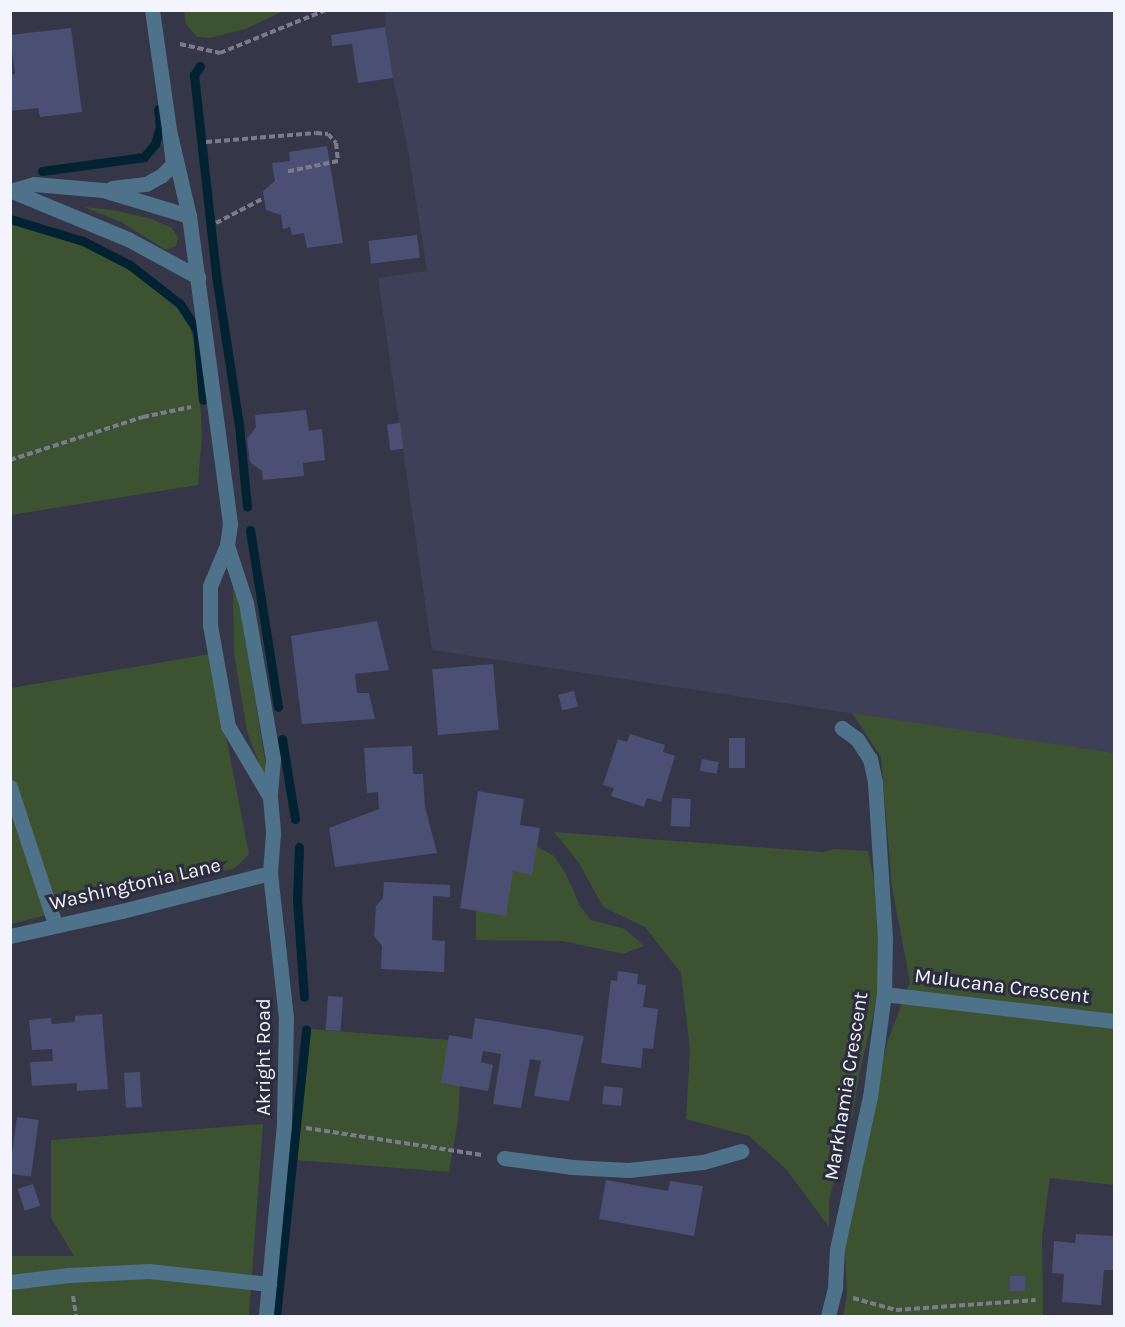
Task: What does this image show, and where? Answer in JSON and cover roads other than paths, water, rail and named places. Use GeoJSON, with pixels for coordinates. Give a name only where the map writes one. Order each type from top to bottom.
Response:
{"type":"FeatureCollection","features":[{"type":"Feature","properties":{"kind":"street"},"geometry":{"type":"LineString","coordinates":[[103,190],[146,184],[162,175],[173,164],[152,10]]}},
{"type":"Feature","properties":{"kind":"street"},"geometry":{"type":"LineString","coordinates":[[169,129],[189,216],[230,524],[227,545],[210,586],[210,625],[216,665],[228,726],[270,797]]}},
{"type":"Feature","properties":{"kind":"street"},"geometry":{"type":"LineString","coordinates":[[11,191],[33,184],[103,190],[189,216]]}},
{"type":"Feature","properties":{"kind":"street"},"geometry":{"type":"LineString","coordinates":[[11,191],[128,239],[198,276]]}},
{"type":"Feature","properties":{"kind":"street","name":"Akright Road"},"geometry":{"type":"LineString","coordinates":[[227,545],[239,578],[253,642],[273,759],[270,797],[273,833],[270,873],[286,1017],[284,1124],[266,1317]]}},
{"type":"Feature","properties":{"kind":"street","name":"Markhamia Crescent"},"geometry":{"type":"LineString","coordinates":[[828,1317],[835,1287],[837,1249],[870,1097],[884,994],[885,938],[875,782],[870,759],[858,739],[842,728]]}},
{"type":"Feature","properties":{"kind":"street"},"geometry":{"type":"LineString","coordinates":[[10,788],[56,924]]}},
{"type":"Feature","properties":{"kind":"street","name":"Washingtonia Lane"},"geometry":{"type":"LineString","coordinates":[[10,936],[122,911],[270,873]]}},
{"type":"Feature","properties":{"kind":"street","name":"Mulucana Crescent"},"geometry":{"type":"LineString","coordinates":[[884,994],[1114,1021]]}},
{"type":"Feature","properties":{"kind":"street"},"geometry":{"type":"LineString","coordinates":[[504,1158],[572,1167],[628,1170],[703,1162],[741,1151]]}},
{"type":"Feature","properties":{"kind":"street"},"geometry":{"type":"LineString","coordinates":[[10,1282],[69,1275],[149,1270],[269,1284]]}},
{"type":"Feature","properties":{"kind":"waterway"},"geometry":{"type":"LineString","coordinates":[[200,66],[194,75],[216,275],[239,425],[247,507]]}},
{"type":"Feature","properties":{"kind":"waterway"},"geometry":{"type":"LineString","coordinates":[[42,171],[144,157],[155,144],[160,127],[158,109]]}},
{"type":"Feature","properties":{"kind":"waterway"},"geometry":{"type":"LineString","coordinates":[[10,219],[83,241],[130,265],[180,304],[197,330],[203,400]]}},
{"type":"Feature","properties":{"kind":"waterway"},"geometry":{"type":"LineString","coordinates":[[250,530],[278,707]]}},
{"type":"Feature","properties":{"kind":"waterway"},"geometry":{"type":"LineString","coordinates":[[282,739],[295,819]]}},
{"type":"Feature","properties":{"kind":"waterway"},"geometry":{"type":"LineString","coordinates":[[299,847],[297,899],[304,997]]}},
{"type":"Feature","properties":{"kind":"waterway"},"geometry":{"type":"LineString","coordinates":[[276,1316],[306,1030]]}}]}
